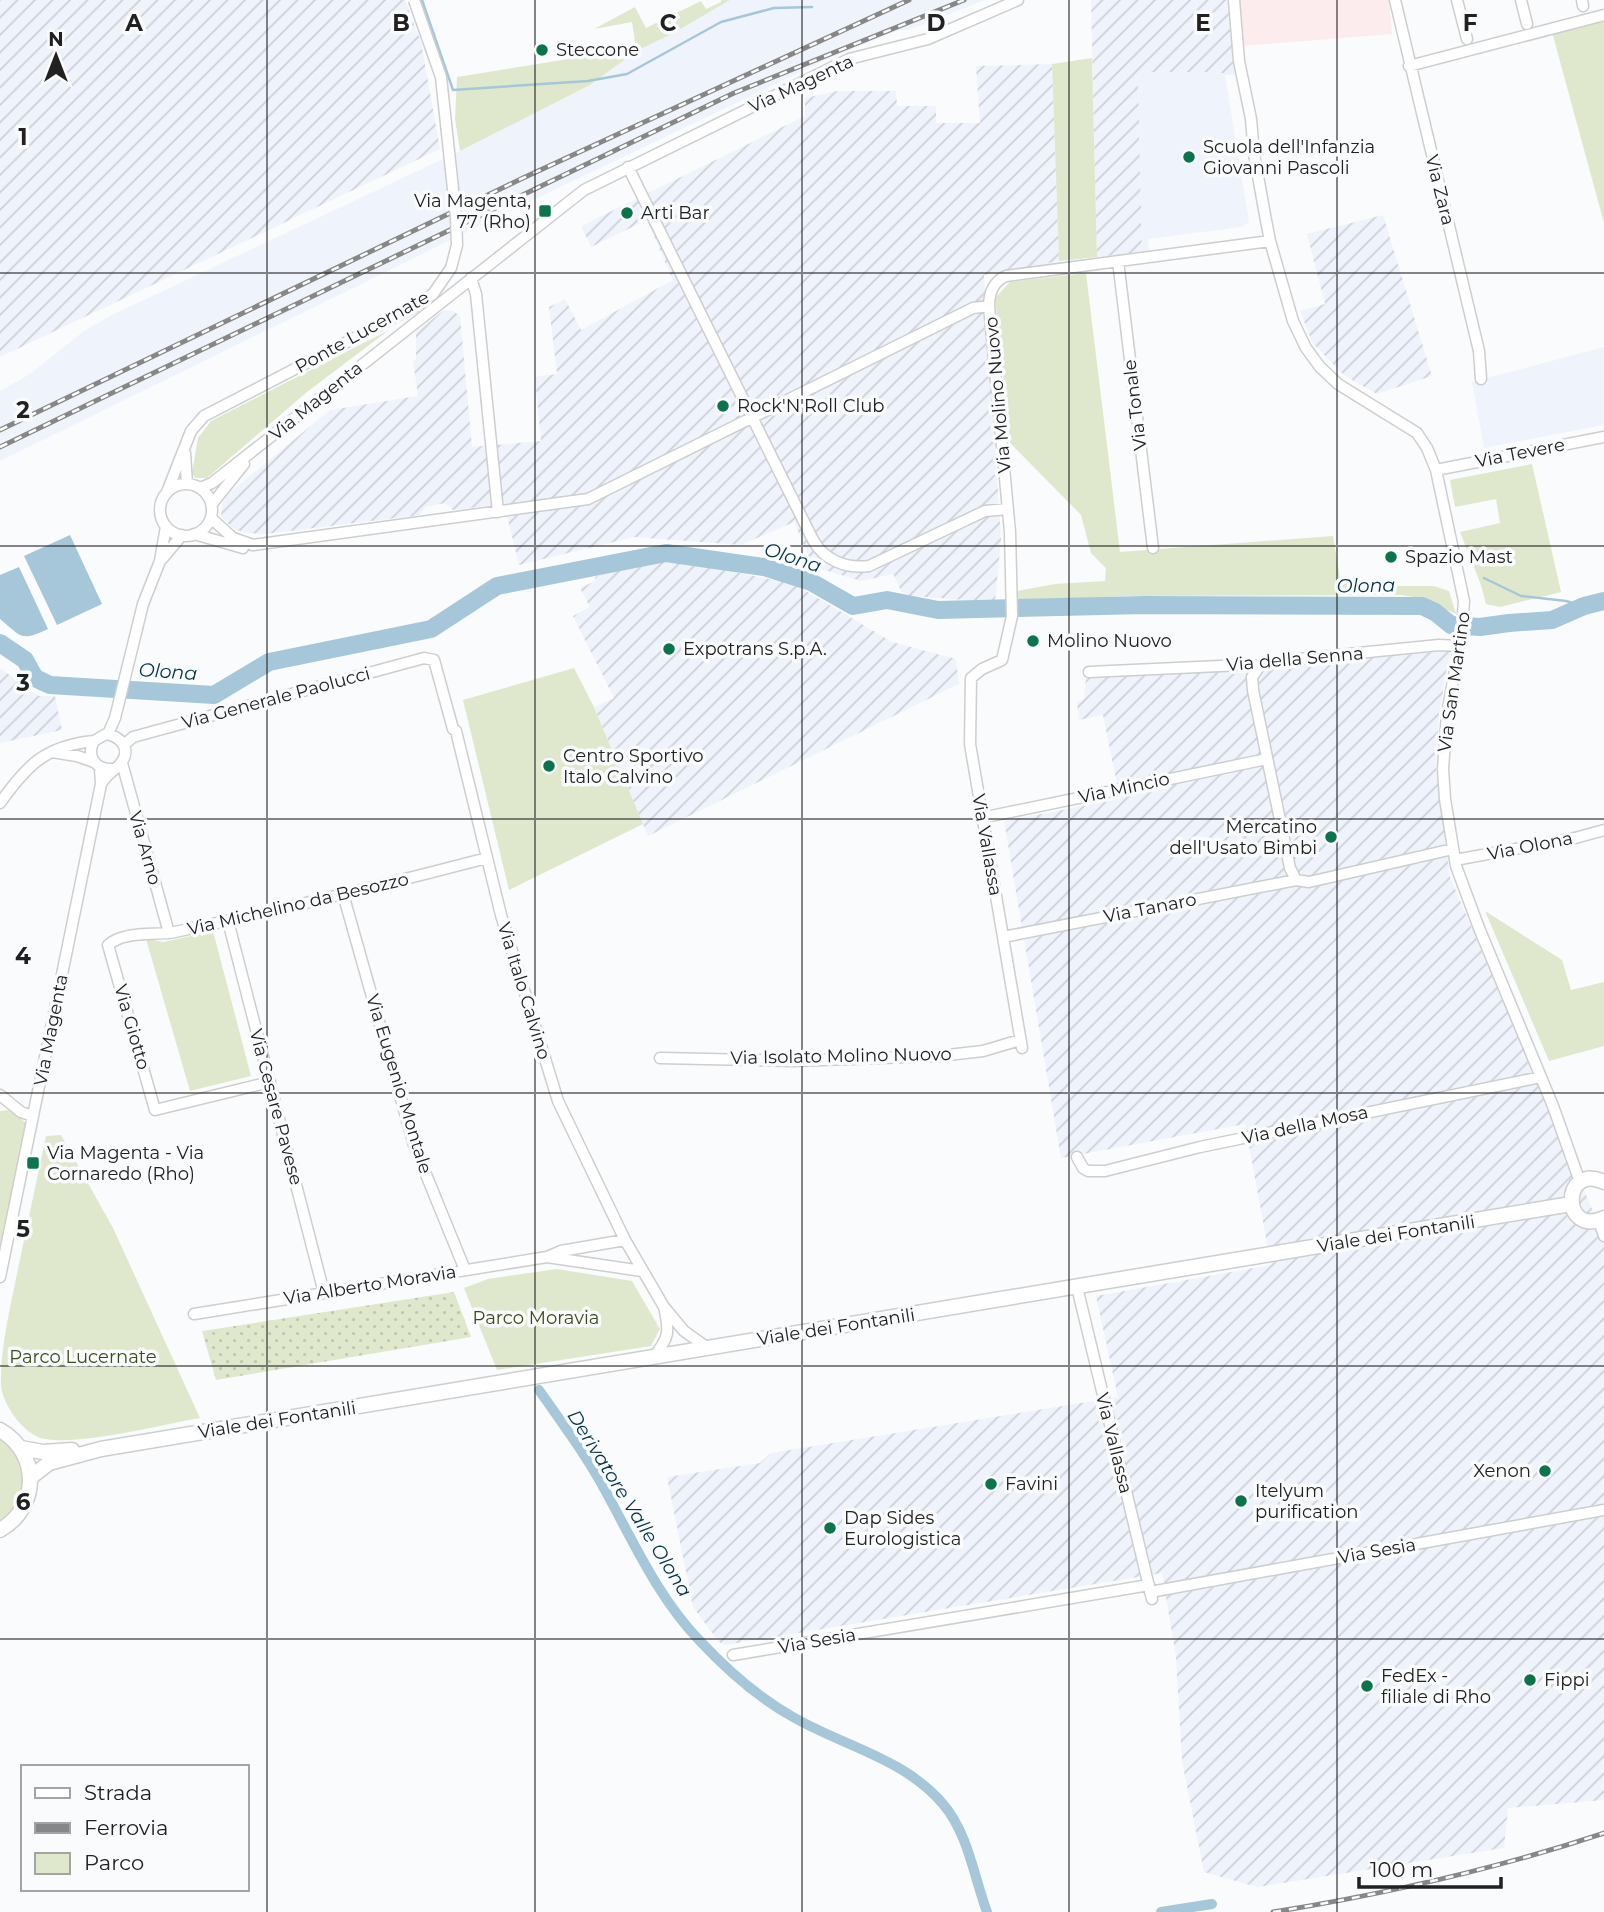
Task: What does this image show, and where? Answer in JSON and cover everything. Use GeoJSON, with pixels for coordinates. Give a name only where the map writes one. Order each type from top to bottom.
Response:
{"type":"FeatureCollection","features":[{"type":"Feature","properties":{"kind":"main road"},"geometry":{"type":"LineString","coordinates":[[1601,1219],[1581,1219],[1571,1204],[1572,1194],[1580,1182],[1591,1179],[1604,1182]]}},
{"type":"Feature","properties":{"kind":"main road","name":"Viale dei Fontanili"},"geometry":{"type":"LineString","coordinates":[[31,1477],[49,1463],[101,1449],[1571,1204]]}},
{"type":"Feature","properties":{"kind":"main road"},"geometry":{"type":"LineString","coordinates":[[0,1530],[13,1521],[24,1506],[29,1495],[31,1477],[28,1461],[21,1448],[1,1428]]}},
{"type":"Feature","properties":{"kind":"main road","name":"Viale dei Fontanili"},"geometry":{"type":"LineString","coordinates":[[21,1448],[43,1452],[101,1449]]}},
{"type":"Feature","properties":{"kind":"street","name":"Ponte Lucernate"},"geometry":{"type":"LineString","coordinates":[[167,492],[191,431],[204,416],[412,308],[433,294],[451,268],[457,245],[456,217],[442,83],[414,0]]}},
{"type":"Feature","properties":{"kind":"street","name":"Via Magenta"},"geometry":{"type":"LineString","coordinates":[[200,488],[212,483],[260,446],[567,201],[628,167],[849,59],[928,39],[1018,0]]}},
{"type":"Feature","properties":{"kind":"street","name":"Via San Martino"},"geometry":{"type":"LineString","coordinates":[[1234,0],[1246,104],[1246,129],[1253,146],[1270,242],[1293,321],[1306,348],[1320,367],[1338,384],[1418,433],[1436,470],[1462,587],[1464,615],[1447,714],[1443,769],[1454,855],[1479,928],[1542,1077],[1580,1182]]}},
{"type":"Feature","properties":{"kind":"street","name":"Via Zara"},"geometry":{"type":"LineString","coordinates":[[1395,0],[1479,351],[1481,379]]}},
{"type":"Feature","properties":{"kind":"street"},"geometry":{"type":"LineString","coordinates":[[1457,0],[1467,39]]}},
{"type":"Feature","properties":{"kind":"street"},"geometry":{"type":"LineString","coordinates":[[1521,0],[1527,24]]}},
{"type":"Feature","properties":{"kind":"street"},"geometry":{"type":"LineString","coordinates":[[1409,66],[1604,15]]}},
{"type":"Feature","properties":{"kind":"street"},"geometry":{"type":"LineString","coordinates":[[628,167],[817,547],[824,556],[856,567],[875,565],[985,511],[1008,509]]}},
{"type":"Feature","properties":{"kind":"street","name":"Via Molino Nuovo"},"geometry":{"type":"LineString","coordinates":[[1002,660],[1012,616],[1012,600],[1008,509],[989,306],[993,287],[1006,276],[1270,242]]}},
{"type":"Feature","properties":{"kind":"street","name":"Via Tonale"},"geometry":{"type":"LineString","coordinates":[[1118,261],[1153,548]]}},
{"type":"Feature","properties":{"kind":"street"},"geometry":{"type":"LineString","coordinates":[[471,278],[476,294],[498,512]]}},
{"type":"Feature","properties":{"kind":"street"},"geometry":{"type":"LineString","coordinates":[[166,526],[182,535],[194,534],[254,549],[266,545],[588,499],[973,308],[989,306]]}},
{"type":"Feature","properties":{"kind":"street","name":"Via Tevere"},"geometry":{"type":"LineString","coordinates":[[1436,470],[1604,437]]}},
{"type":"Feature","properties":{"kind":"street","name":"Via Magenta"},"geometry":{"type":"LineString","coordinates":[[212,504],[260,446]]}},
{"type":"Feature","properties":{"kind":"street"},"geometry":{"type":"LineString","coordinates":[[185,450],[187,484]]}},
{"type":"Feature","properties":{"kind":"street"},"geometry":{"type":"LineString","coordinates":[[52,752],[77,756],[97,765],[117,766],[125,755],[116,739],[115,718],[143,604],[160,561],[166,526],[160,508],[167,492],[178,485],[187,484],[200,488],[212,504],[211,518],[203,529],[194,534]]}},
{"type":"Feature","properties":{"kind":"street"},"geometry":{"type":"LineString","coordinates":[[211,518],[233,538],[244,543],[266,545]]}},
{"type":"Feature","properties":{"kind":"street"},"geometry":{"type":"LineString","coordinates":[[160,561],[182,535]]}},
{"type":"Feature","properties":{"kind":"street","name":"Via della Senna"},"geometry":{"type":"LineString","coordinates":[[1090,672],[1250,664],[1259,666],[1268,662],[1460,642]]}},
{"type":"Feature","properties":{"kind":"street","name":"Via Generale Paolucci"},"geometry":{"type":"LineString","coordinates":[[116,739],[133,737],[424,658],[431,659]]}},
{"type":"Feature","properties":{"kind":"street","name":"Via Italo Calvino"},"geometry":{"type":"LineString","coordinates":[[431,659],[436,663],[453,729],[456,731],[501,915],[558,1101],[642,1271],[664,1307],[692,1338],[708,1348]]}},
{"type":"Feature","properties":{"kind":"street","name":"Via Vallassa"},"geometry":{"type":"LineString","coordinates":[[1002,660],[973,675],[970,682],[970,744],[1021,1044]]}},
{"type":"Feature","properties":{"kind":"street"},"geometry":{"type":"LineString","coordinates":[[1259,666],[1254,672],[1252,682],[1290,868],[1296,880]]}},
{"type":"Feature","properties":{"kind":"street"},"geometry":{"type":"LineString","coordinates":[[0,803],[26,768],[52,752],[64,746],[94,741],[101,736],[116,739]]}},
{"type":"Feature","properties":{"kind":"street"},"geometry":{"type":"LineString","coordinates":[[94,741],[90,750],[97,765]]}},
{"type":"Feature","properties":{"kind":"street","name":"Via Mincio"},"geometry":{"type":"LineString","coordinates":[[981,818],[1267,759]]}},
{"type":"Feature","properties":{"kind":"street","name":"Via Magenta"},"geometry":{"type":"LineString","coordinates":[[0,1277],[101,783],[97,765]]}},
{"type":"Feature","properties":{"kind":"street","name":"Via Magenta"},"geometry":{"type":"LineString","coordinates":[[101,783],[117,766]]}},
{"type":"Feature","properties":{"kind":"street","name":"Via Arno"},"geometry":{"type":"LineString","coordinates":[[117,766],[169,933]]}},
{"type":"Feature","properties":{"kind":"street","name":"Via Olona"},"geometry":{"type":"LineString","coordinates":[[1454,855],[1574,838],[1604,830]]}},
{"type":"Feature","properties":{"kind":"street","name":"Via Tanaro"},"geometry":{"type":"LineString","coordinates":[[1003,937],[1296,880],[1309,882],[1454,855]]}},
{"type":"Feature","properties":{"kind":"street","name":"Via Michelino da Besozzo"},"geometry":{"type":"LineString","coordinates":[[108,945],[112,941],[143,934],[169,933],[228,921],[487,859]]}},
{"type":"Feature","properties":{"kind":"street","name":"Via Eugenio Montale"},"geometry":{"type":"LineString","coordinates":[[343,894],[414,1145],[465,1270]]}},
{"type":"Feature","properties":{"kind":"street","name":"Via Cesare Pavese"},"geometry":{"type":"LineString","coordinates":[[228,921],[324,1293]]}},
{"type":"Feature","properties":{"kind":"street","name":"Via Giotto"},"geometry":{"type":"LineString","coordinates":[[108,945],[155,1110],[270,1082]]}},
{"type":"Feature","properties":{"kind":"street","name":"Via Isolato Molino Nuovo"},"geometry":{"type":"LineString","coordinates":[[660,1058],[793,1061],[939,1056],[1021,1044]]}},
{"type":"Feature","properties":{"kind":"street","name":"Via della Mosa"},"geometry":{"type":"LineString","coordinates":[[1077,1157],[1079,1163],[1088,1171],[1105,1171],[1209,1145],[1542,1077]]}},
{"type":"Feature","properties":{"kind":"street"},"geometry":{"type":"LineString","coordinates":[[0,1095],[21,1112],[33,1116]]}},
{"type":"Feature","properties":{"kind":"street"},"geometry":{"type":"LineString","coordinates":[[1601,1219],[1604,1236]]}},
{"type":"Feature","properties":{"kind":"street","name":"Via Alberto Moravia"},"geometry":{"type":"LineString","coordinates":[[194,1314],[547,1257],[561,1251],[625,1240]]}},
{"type":"Feature","properties":{"kind":"street","name":"Via Alberto Moravia"},"geometry":{"type":"LineString","coordinates":[[547,1257],[642,1271]]}},
{"type":"Feature","properties":{"kind":"street","name":"Via Vallassa"},"geometry":{"type":"LineString","coordinates":[[1077,1287],[1150,1592]]}},
{"type":"Feature","properties":{"kind":"street"},"geometry":{"type":"LineString","coordinates":[[653,1358],[667,1338],[668,1324],[664,1307]]}},
{"type":"Feature","properties":{"kind":"street","name":"Via Sesia"},"geometry":{"type":"LineString","coordinates":[[733,1655],[1150,1592],[1604,1510]]}},
{"type":"Feature","properties":{"kind":"shaded area"},"geometry":{"type":"Polygon","coordinates":[[[0,0],[405,0],[421,42],[440,149],[0,357],[0,0]]]}},
{"type":"Feature","properties":{"kind":"shaded area"},"geometry":{"type":"Polygon","coordinates":[[[730,0],[984,0],[834,56],[0,461],[0,391],[30,374],[84,331],[112,315],[460,151],[590,85],[638,50],[672,34],[730,0]]]}},
{"type":"Feature","properties":{"kind":"shaded area"},"geometry":{"type":"Polygon","coordinates":[[[1091,0],[1229,0],[1230,33],[1239,75],[1225,75],[1220,72],[1138,72],[1142,252],[1097,257],[1091,0]]]}},
{"type":"Feature","properties":{"kind":"shaded area"},"geometry":{"type":"Polygon","coordinates":[[[1236,0],[1389,0],[1392,34],[1240,46],[1236,0]]]}},
{"type":"Feature","properties":{"kind":"shaded area"},"geometry":{"type":"Polygon","coordinates":[[[1052,64],[1059,261],[984,275],[1001,539],[995,602],[910,596],[901,591],[893,574],[861,581],[818,568],[812,564],[794,522],[741,545],[634,537],[519,565],[504,504],[453,510],[445,503],[425,507],[420,515],[265,534],[244,533],[233,528],[221,517],[222,504],[229,493],[330,410],[418,396],[413,361],[416,360],[416,332],[444,310],[453,311],[460,316],[472,447],[541,441],[535,377],[557,374],[549,307],[565,299],[581,330],[673,280],[647,220],[591,247],[581,226],[805,116],[805,98],[837,91],[896,91],[897,106],[936,106],[936,123],[980,123],[976,66],[1052,64]]]}},
{"type":"Feature","properties":{"kind":"shaded area","name":"Scuola dell'Infanzia Giovanni Pascoli"},"geometry":{"type":"Polygon","coordinates":[[[1138,72],[1220,72],[1225,75],[1249,222],[1241,227],[1148,239],[1149,252],[1142,252],[1138,72]]]}},
{"type":"Feature","properties":{"kind":"shaded area"},"geometry":{"type":"Polygon","coordinates":[[[1383,215],[1432,376],[1377,394],[1345,376],[1312,342],[1300,311],[1325,304],[1307,234],[1383,215]]]}},
{"type":"Feature","properties":{"kind":"shaded area"},"geometry":{"type":"Polygon","coordinates":[[[1604,347],[1604,425],[1484,448],[1472,382],[1604,347]]]}},
{"type":"Feature","properties":{"kind":"shaded area"},"geometry":{"type":"Polygon","coordinates":[[[661,562],[694,564],[794,584],[892,642],[956,659],[959,684],[648,836],[594,707],[614,698],[573,616],[590,607],[580,588],[595,581],[595,577],[608,571],[661,562]]]}},
{"type":"Feature","properties":{"kind":"shaded area"},"geometry":{"type":"Polygon","coordinates":[[[1450,651],[1439,714],[1436,769],[1450,877],[1604,1237],[1604,1800],[1508,1808],[1504,1848],[1257,1887],[1204,1872],[1182,1761],[1176,1657],[1162,1573],[725,1645],[719,1642],[693,1607],[667,1477],[760,1463],[771,1453],[1118,1397],[1096,1296],[1271,1265],[1245,1124],[1061,1158],[1004,821],[1120,799],[1103,715],[1079,720],[1077,702],[1084,699],[1086,678],[1268,667],[1450,651]]]}},
{"type":"Feature","properties":{"kind":"shaded area"},"geometry":{"type":"Polygon","coordinates":[[[0,668],[39,696],[55,696],[62,730],[0,743],[0,668]]]}},
{"type":"Feature","properties":{"kind":"green space"},"geometry":{"type":"Polygon","coordinates":[[[721,0],[730,0],[672,34],[638,50],[590,85],[460,151],[455,119],[457,77],[636,48],[632,22],[594,29],[635,7],[646,28],[701,1],[706,9],[721,0]]]}},
{"type":"Feature","properties":{"kind":"green space"},"geometry":{"type":"Polygon","coordinates":[[[1604,19],[1604,223],[1552,32],[1604,19]]]}},
{"type":"Feature","properties":{"kind":"green space"},"geometry":{"type":"Polygon","coordinates":[[[1092,58],[1097,257],[1059,261],[1052,64],[1092,58]]]}},
{"type":"Feature","properties":{"kind":"green space"},"geometry":{"type":"Polygon","coordinates":[[[1086,273],[1120,552],[1333,536],[1340,578],[1366,586],[1434,586],[1449,591],[1456,614],[1421,598],[1401,595],[1124,596],[1018,602],[1017,591],[1055,584],[1105,581],[1106,568],[1091,553],[1081,515],[1010,443],[995,298],[1010,282],[1086,273]]]}},
{"type":"Feature","properties":{"kind":"green space"},"geometry":{"type":"Polygon","coordinates":[[[389,330],[307,392],[207,478],[195,478],[192,473],[198,438],[211,421],[389,330]]]}},
{"type":"Feature","properties":{"kind":"green space"},"geometry":{"type":"Polygon","coordinates":[[[1532,464],[1561,592],[1500,607],[1486,604],[1460,532],[1500,523],[1496,499],[1455,507],[1450,480],[1532,464]]]}},
{"type":"Feature","properties":{"kind":"green space","name":"Centro Sportivo Italo Calvino"},"geometry":{"type":"Polygon","coordinates":[[[574,668],[594,707],[643,824],[509,890],[463,700],[574,668]]]}},
{"type":"Feature","properties":{"kind":"green space"},"geometry":{"type":"Polygon","coordinates":[[[1485,911],[1562,960],[1571,990],[1604,982],[1604,1046],[1549,1061],[1485,911]]]}},
{"type":"Feature","properties":{"kind":"green space"},"geometry":{"type":"Polygon","coordinates":[[[213,931],[251,1076],[190,1091],[146,939],[164,942],[213,931]]]}},
{"type":"Feature","properties":{"kind":"green space"},"geometry":{"type":"Polygon","coordinates":[[[10,1110],[26,1123],[0,1245],[0,1111],[10,1110]]]}},
{"type":"Feature","properties":{"kind":"green space","name":"Parco Lucernate"},"geometry":{"type":"Polygon","coordinates":[[[61,1135],[113,1228],[200,1418],[93,1438],[52,1440],[38,1437],[25,1428],[6,1401],[1,1387],[2,1363],[17,1273],[46,1136],[61,1135]]]}},
{"type":"Feature","properties":{"kind":"green space","name":"Parco Moravia"},"geometry":{"type":"Polygon","coordinates":[[[557,1269],[632,1281],[660,1329],[651,1346],[497,1370],[464,1288],[488,1279],[557,1269]]]}},
{"type":"Feature","properties":{"kind":"green space"},"geometry":{"type":"Polygon","coordinates":[[[454,1292],[471,1337],[216,1380],[202,1331],[454,1292]]]}},
{"type":"Feature","properties":{"kind":"green space"},"geometry":{"type":"Polygon","coordinates":[[[0,1438],[17,1457],[22,1480],[17,1503],[0,1522],[0,1438]]]}},
{"type":"Feature","properties":{"kind":"water"},"geometry":{"type":"Polygon","coordinates":[[[70,535],[102,604],[57,625],[24,556],[70,535]]]}},
{"type":"Feature","properties":{"kind":"water"},"geometry":{"type":"Polygon","coordinates":[[[19,567],[48,629],[26,636],[17,634],[0,619],[0,575],[19,567]]]}},
{"type":"Feature","properties":{"kind":"waterway"},"geometry":{"type":"LineString","coordinates":[[422,0],[453,90],[588,81],[627,74],[721,22],[774,8],[812,7]]}},
{"type":"Feature","properties":{"kind":"waterway","name":"Olona"},"geometry":{"type":"LineString","coordinates":[[0,643],[25,660],[35,678],[50,685],[214,695],[269,662],[431,629],[497,586],[666,553],[764,567],[811,582],[853,606],[887,600],[938,610],[1145,605],[1422,606],[1435,612],[1451,625],[1480,627],[1552,620],[1584,606],[1604,601]]}},
{"type":"Feature","properties":{"kind":"waterway"},"geometry":{"type":"LineString","coordinates":[[1484,578],[1521,596],[1566,601],[1584,606]]}},
{"type":"Feature","properties":{"kind":"waterway","name":"Derivatore Valle Olona"},"geometry":{"type":"LineString","coordinates":[[539,1390],[591,1466],[648,1569],[684,1623],[720,1661],[767,1701],[812,1727],[892,1764],[927,1788],[943,1804],[959,1828],[987,1912]]}},
{"type":"Feature","properties":{"kind":"waterway"},"geometry":{"type":"LineString","coordinates":[[1161,1912],[1212,1904]]}},
{"type":"Feature","properties":{"kind":"railway"},"geometry":{"type":"LineString","coordinates":[[0,430],[523,178],[909,0]]}},
{"type":"Feature","properties":{"kind":"railway"},"geometry":{"type":"LineString","coordinates":[[0,447],[734,93],[964,0]]}},
{"type":"Feature","properties":{"kind":"railway"},"geometry":{"type":"LineString","coordinates":[[1273,1912],[1440,1879],[1523,1858],[1604,1833]]}},
{"type":"Feature","properties":{"kind":"place","name":"Steccone"},"geometry":{"type":"Point","coordinates":[542,50]}},
{"type":"Feature","properties":{"kind":"place","name":"Scuola dell'Infanzia Giovanni Pascoli"},"geometry":{"type":"Point","coordinates":[1189,157]}},
{"type":"Feature","properties":{"kind":"place","name":"Via Magenta, 77 (Rho)"},"geometry":{"type":"Point","coordinates":[545,211]}},
{"type":"Feature","properties":{"kind":"place","name":"Arti Bar"},"geometry":{"type":"Point","coordinates":[627,213]}},
{"type":"Feature","properties":{"kind":"place","name":"Rock'N'Roll Club"},"geometry":{"type":"Point","coordinates":[723,406]}},
{"type":"Feature","properties":{"kind":"place","name":"Spazio Mast"},"geometry":{"type":"Point","coordinates":[1391,557]}},
{"type":"Feature","properties":{"kind":"place","name":"Molino Nuovo"},"geometry":{"type":"Point","coordinates":[1033,641]}},
{"type":"Feature","properties":{"kind":"place","name":"Expotrans S.p.A."},"geometry":{"type":"Point","coordinates":[669,649]}},
{"type":"Feature","properties":{"kind":"place","name":"Centro Sportivo Italo Calvino"},"geometry":{"type":"Point","coordinates":[549,766]}},
{"type":"Feature","properties":{"kind":"place","name":"Mercatino dell'Usato Bimbi"},"geometry":{"type":"Point","coordinates":[1331,837]}},
{"type":"Feature","properties":{"kind":"place","name":"Via Magenta - Via Cornaredo (Rho)"},"geometry":{"type":"Point","coordinates":[33,1163]}},
{"type":"Feature","properties":{"kind":"place","name":"Xenon"},"geometry":{"type":"Point","coordinates":[1545,1471]}},
{"type":"Feature","properties":{"kind":"place","name":"Favini"},"geometry":{"type":"Point","coordinates":[991,1484]}},
{"type":"Feature","properties":{"kind":"place","name":"Itelyum purification"},"geometry":{"type":"Point","coordinates":[1241,1501]}},
{"type":"Feature","properties":{"kind":"place","name":"Dap Sides Eurologistica"},"geometry":{"type":"Point","coordinates":[830,1528]}},
{"type":"Feature","properties":{"kind":"place","name":"Fippi"},"geometry":{"type":"Point","coordinates":[1530,1680]}},
{"type":"Feature","properties":{"kind":"place","name":"FedEx - filiale di Rho"},"geometry":{"type":"Point","coordinates":[1367,1686]}}]}
